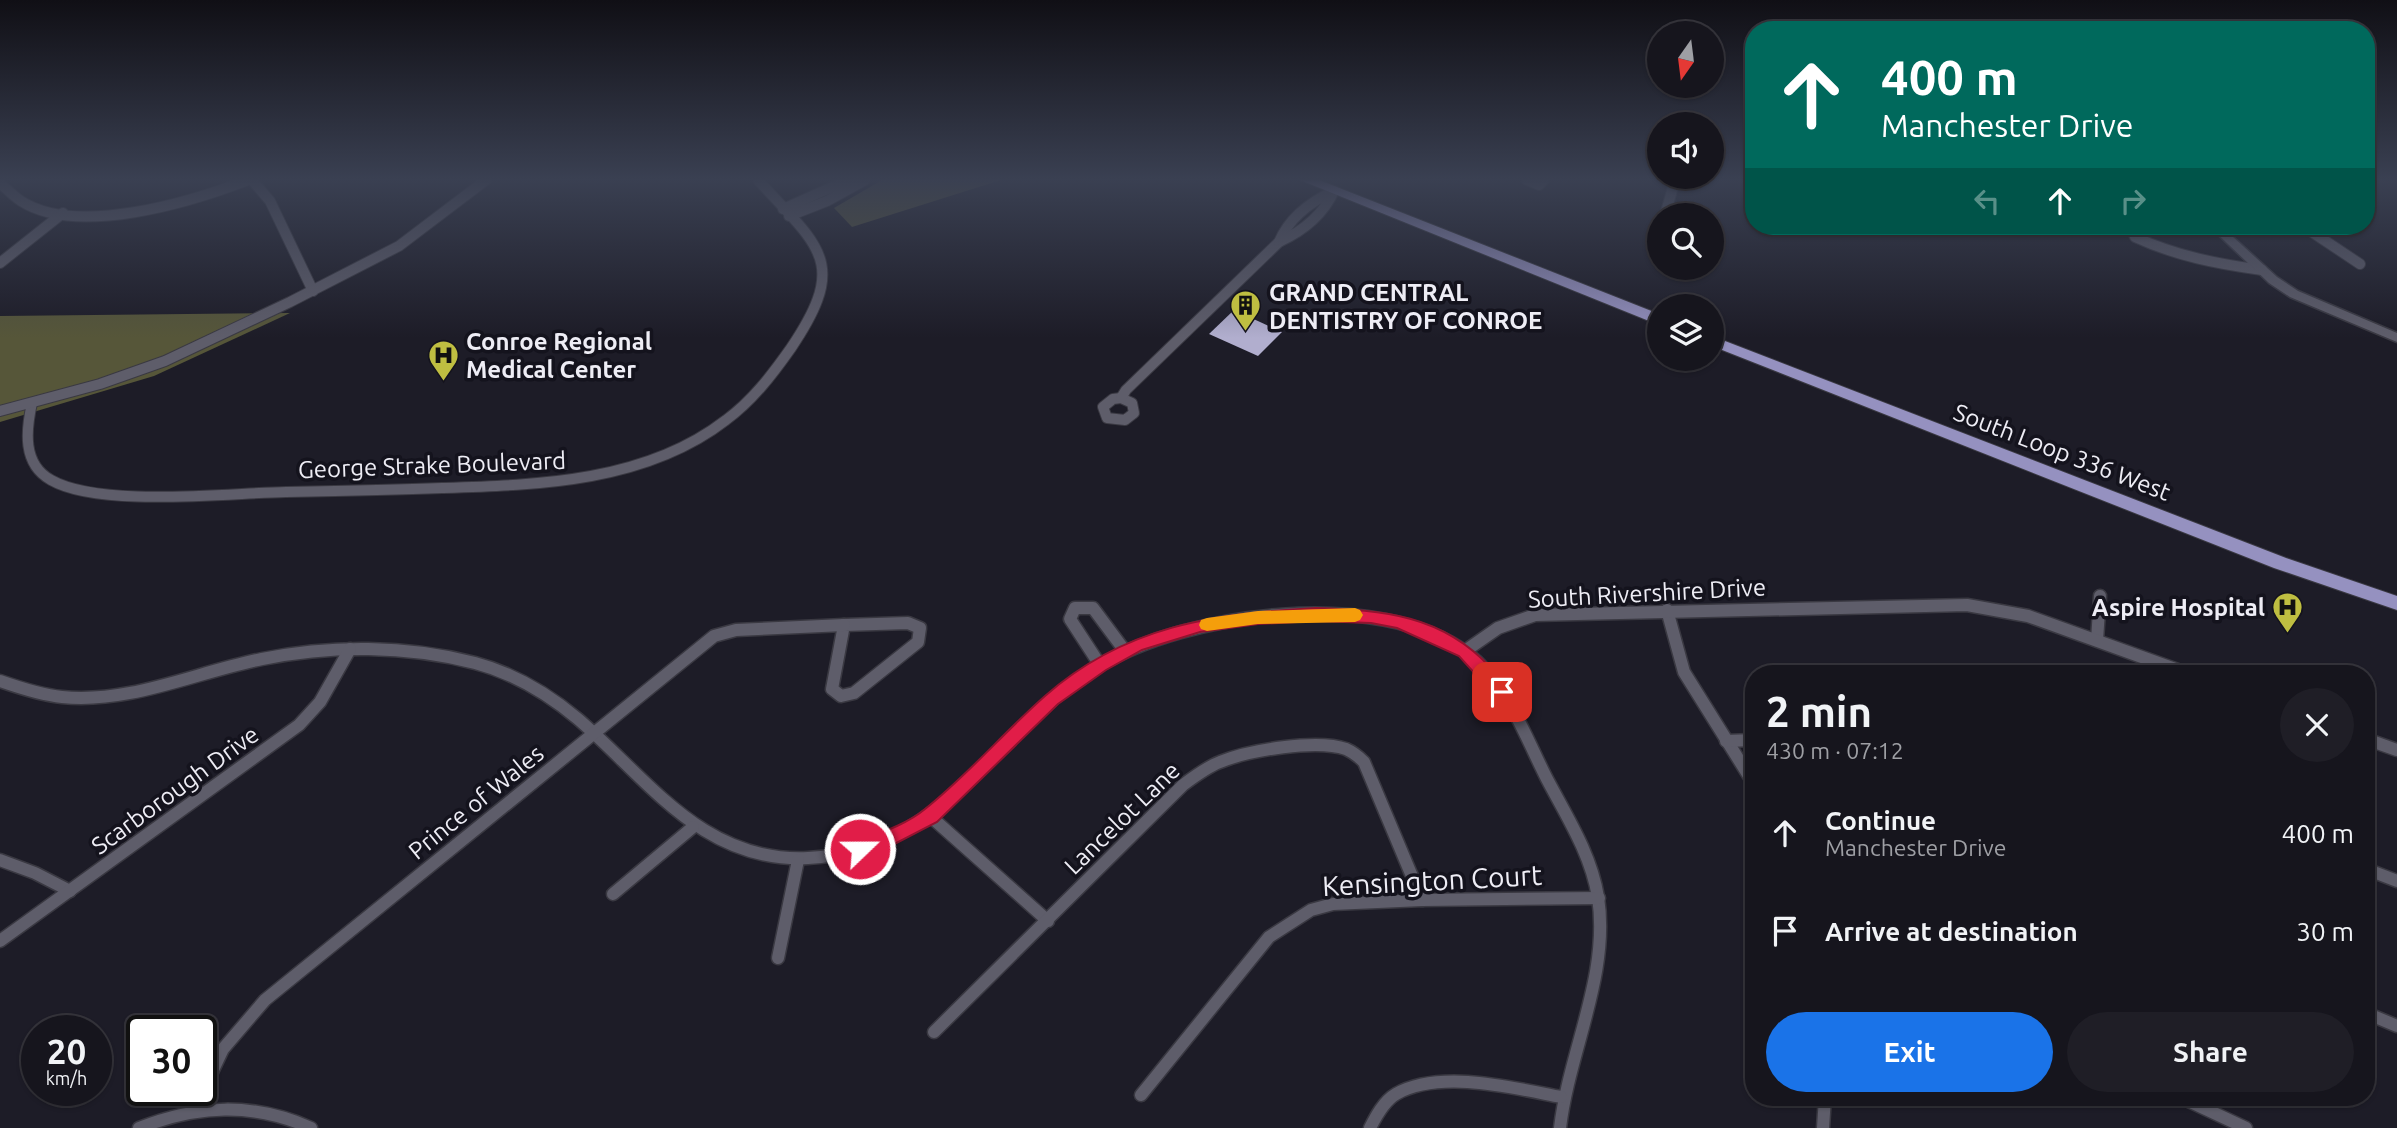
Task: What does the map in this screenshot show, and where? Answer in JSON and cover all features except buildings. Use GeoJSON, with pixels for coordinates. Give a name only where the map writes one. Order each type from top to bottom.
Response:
{"type":"FeatureCollection","features":[{"type":"Feature","properties":{"kind":"main road"},"geometry":{"type":"LineString","coordinates":[[1439,233],[1647,315]]}},
{"type":"Feature","properties":{"kind":"main road","name":"South Loop 336 West"},"geometry":{"type":"LineString","coordinates":[[1724,346],[2280,563],[2397,603]]}},
{"type":"Feature","properties":{"kind":"street"},"geometry":{"type":"LineString","coordinates":[[0,262],[38,233]]}},
{"type":"Feature","properties":{"kind":"street"},"geometry":{"type":"LineString","coordinates":[[285,233],[313,291]]}},
{"type":"Feature","properties":{"kind":"street"},"geometry":{"type":"LineString","coordinates":[[0,411],[100,384],[164,361],[313,291],[399,246],[417,233]]}},
{"type":"Feature","properties":{"kind":"street","name":"George Strake Boulevard"},"geometry":{"type":"LineString","coordinates":[[32,403],[26,442],[30,459],[37,470],[51,481],[87,492],[162,495],[501,487],[602,475],[677,449],[722,422],[757,392],[811,321],[823,292],[822,262],[815,246],[803,233]]}},
{"type":"Feature","properties":{"kind":"street"},"geometry":{"type":"LineString","coordinates":[[1121,398],[1126,390],[1279,242],[1282,233]]}},
{"type":"Feature","properties":{"kind":"street"},"geometry":{"type":"LineString","coordinates":[[2134,235],[2154,247],[2220,264],[2262,270]]}},
{"type":"Feature","properties":{"kind":"street"},"geometry":{"type":"LineString","coordinates":[[2225,235],[2262,270],[2294,294],[2397,338]]}},
{"type":"Feature","properties":{"kind":"street"},"geometry":{"type":"LineString","coordinates":[[2317,235],[2360,264]]}},
{"type":"Feature","properties":{"kind":"street"},"geometry":{"type":"LineString","coordinates":[[2097,640],[2100,596]]}},
{"type":"Feature","properties":{"kind":"street","name":"South Rivershire Drive"},"geometry":{"type":"LineString","coordinates":[[1465,651],[1498,628],[1535,615],[1967,606],[2028,616],[2165,665]]}},
{"type":"Feature","properties":{"kind":"street"},"geometry":{"type":"LineString","coordinates":[[1100,665],[1070,619],[1075,608],[1093,608],[1125,651]]}},
{"type":"Feature","properties":{"kind":"street"},"geometry":{"type":"LineString","coordinates":[[1667,611],[1684,673],[1745,770]]}},
{"type":"Feature","properties":{"kind":"street"},"geometry":{"type":"LineString","coordinates":[[0,681],[47,695],[71,698],[100,696],[266,658],[350,649],[429,653],[498,669],[526,681],[595,732],[693,827],[726,846],[759,856],[798,860],[846,853],[875,845],[930,816],[1052,699],[1100,665],[1137,645],[1200,626],[1258,618],[1345,614],[1371,616],[1416,627],[1465,651],[1490,677],[1509,705],[1581,844],[1599,898],[1599,967],[1562,1097],[1560,1128]]}},
{"type":"Feature","properties":{"kind":"street","name":"Prince of Wales"},"geometry":{"type":"LineString","coordinates":[[194,1110],[223,1049],[265,1000],[714,636],[736,630],[844,625],[908,623],[920,628],[921,634],[918,642],[854,694],[841,696],[832,689],[832,684],[844,625]]}},
{"type":"Feature","properties":{"kind":"street","name":"Scarborough Drive"},"geometry":{"type":"LineString","coordinates":[[0,942],[299,725],[320,702],[350,649]]}},
{"type":"Feature","properties":{"kind":"street"},"geometry":{"type":"LineString","coordinates":[[1726,741],[1745,740]]}},
{"type":"Feature","properties":{"kind":"street"},"geometry":{"type":"LineString","coordinates":[[2375,742],[2397,750]]}},
{"type":"Feature","properties":{"kind":"street","name":"Lancelot Lane"},"geometry":{"type":"LineString","coordinates":[[934,1032],[1183,785],[1201,771],[1224,761],[1265,750],[1343,748],[1355,754],[1364,762],[1422,901]]}},
{"type":"Feature","properties":{"kind":"street"},"geometry":{"type":"LineString","coordinates":[[930,816],[1048,921]]}},
{"type":"Feature","properties":{"kind":"street"},"geometry":{"type":"LineString","coordinates":[[613,894],[693,827]]}},
{"type":"Feature","properties":{"kind":"street"},"geometry":{"type":"LineString","coordinates":[[0,860],[35,873],[70,891]]}},
{"type":"Feature","properties":{"kind":"street"},"geometry":{"type":"LineString","coordinates":[[778,957],[798,860]]}},
{"type":"Feature","properties":{"kind":"street"},"geometry":{"type":"LineString","coordinates":[[2375,872],[2397,881]]}},
{"type":"Feature","properties":{"kind":"street","name":"Kensington Court"},"geometry":{"type":"LineString","coordinates":[[1141,1095],[1269,937],[1311,910],[1334,904],[1599,898]]}},
{"type":"Feature","properties":{"kind":"street"},"geometry":{"type":"LineString","coordinates":[[2375,1017],[2397,1026]]}},
{"type":"Feature","properties":{"kind":"street"},"geometry":{"type":"LineString","coordinates":[[1370,1128],[1395,1094],[1425,1085],[1474,1082],[1562,1097]]}},
{"type":"Feature","properties":{"kind":"street"},"geometry":{"type":"LineString","coordinates":[[1823,1128],[1824,1106]]}},
{"type":"Feature","properties":{"kind":"street"},"geometry":{"type":"LineString","coordinates":[[2199,1106],[2246,1128]]}},
{"type":"Feature","properties":{"kind":"street"},"geometry":{"type":"LineString","coordinates":[[139,1128],[194,1110],[234,1108],[267,1112],[311,1128]]}},
{"type":"Feature","properties":{"kind":"green space"},"geometry":{"type":"Polygon","coordinates":[[[290,313],[154,376],[0,422],[0,316],[290,313]]]}},
{"type":"Feature","properties":{"kind":"slow traffic"},"geometry":{"type":"LineString","coordinates":[[1207,625],[1258,618],[1355,615]]}},
{"type":"Feature","properties":{"kind":"place","name":"GRAND CENTRAL DENTISTRY OF CONROE"},"geometry":{"type":"Point","coordinates":[1246,333]}},
{"type":"Feature","properties":{"kind":"place","name":"Conroe Regional Medical Center"},"geometry":{"type":"Point","coordinates":[443,382]}},
{"type":"Feature","properties":{"kind":"place","name":"Aspire Hospital"},"geometry":{"type":"Point","coordinates":[2288,634]}},
{"type":"Feature","properties":{"kind":"route"},"geometry":{"type":"LineString","coordinates":[[860,849],[875,845],[930,816],[1052,699],[1100,665],[1137,645],[1200,626],[1258,618],[1345,614],[1371,616],[1416,627],[1465,651],[1502,692]]}}]}
